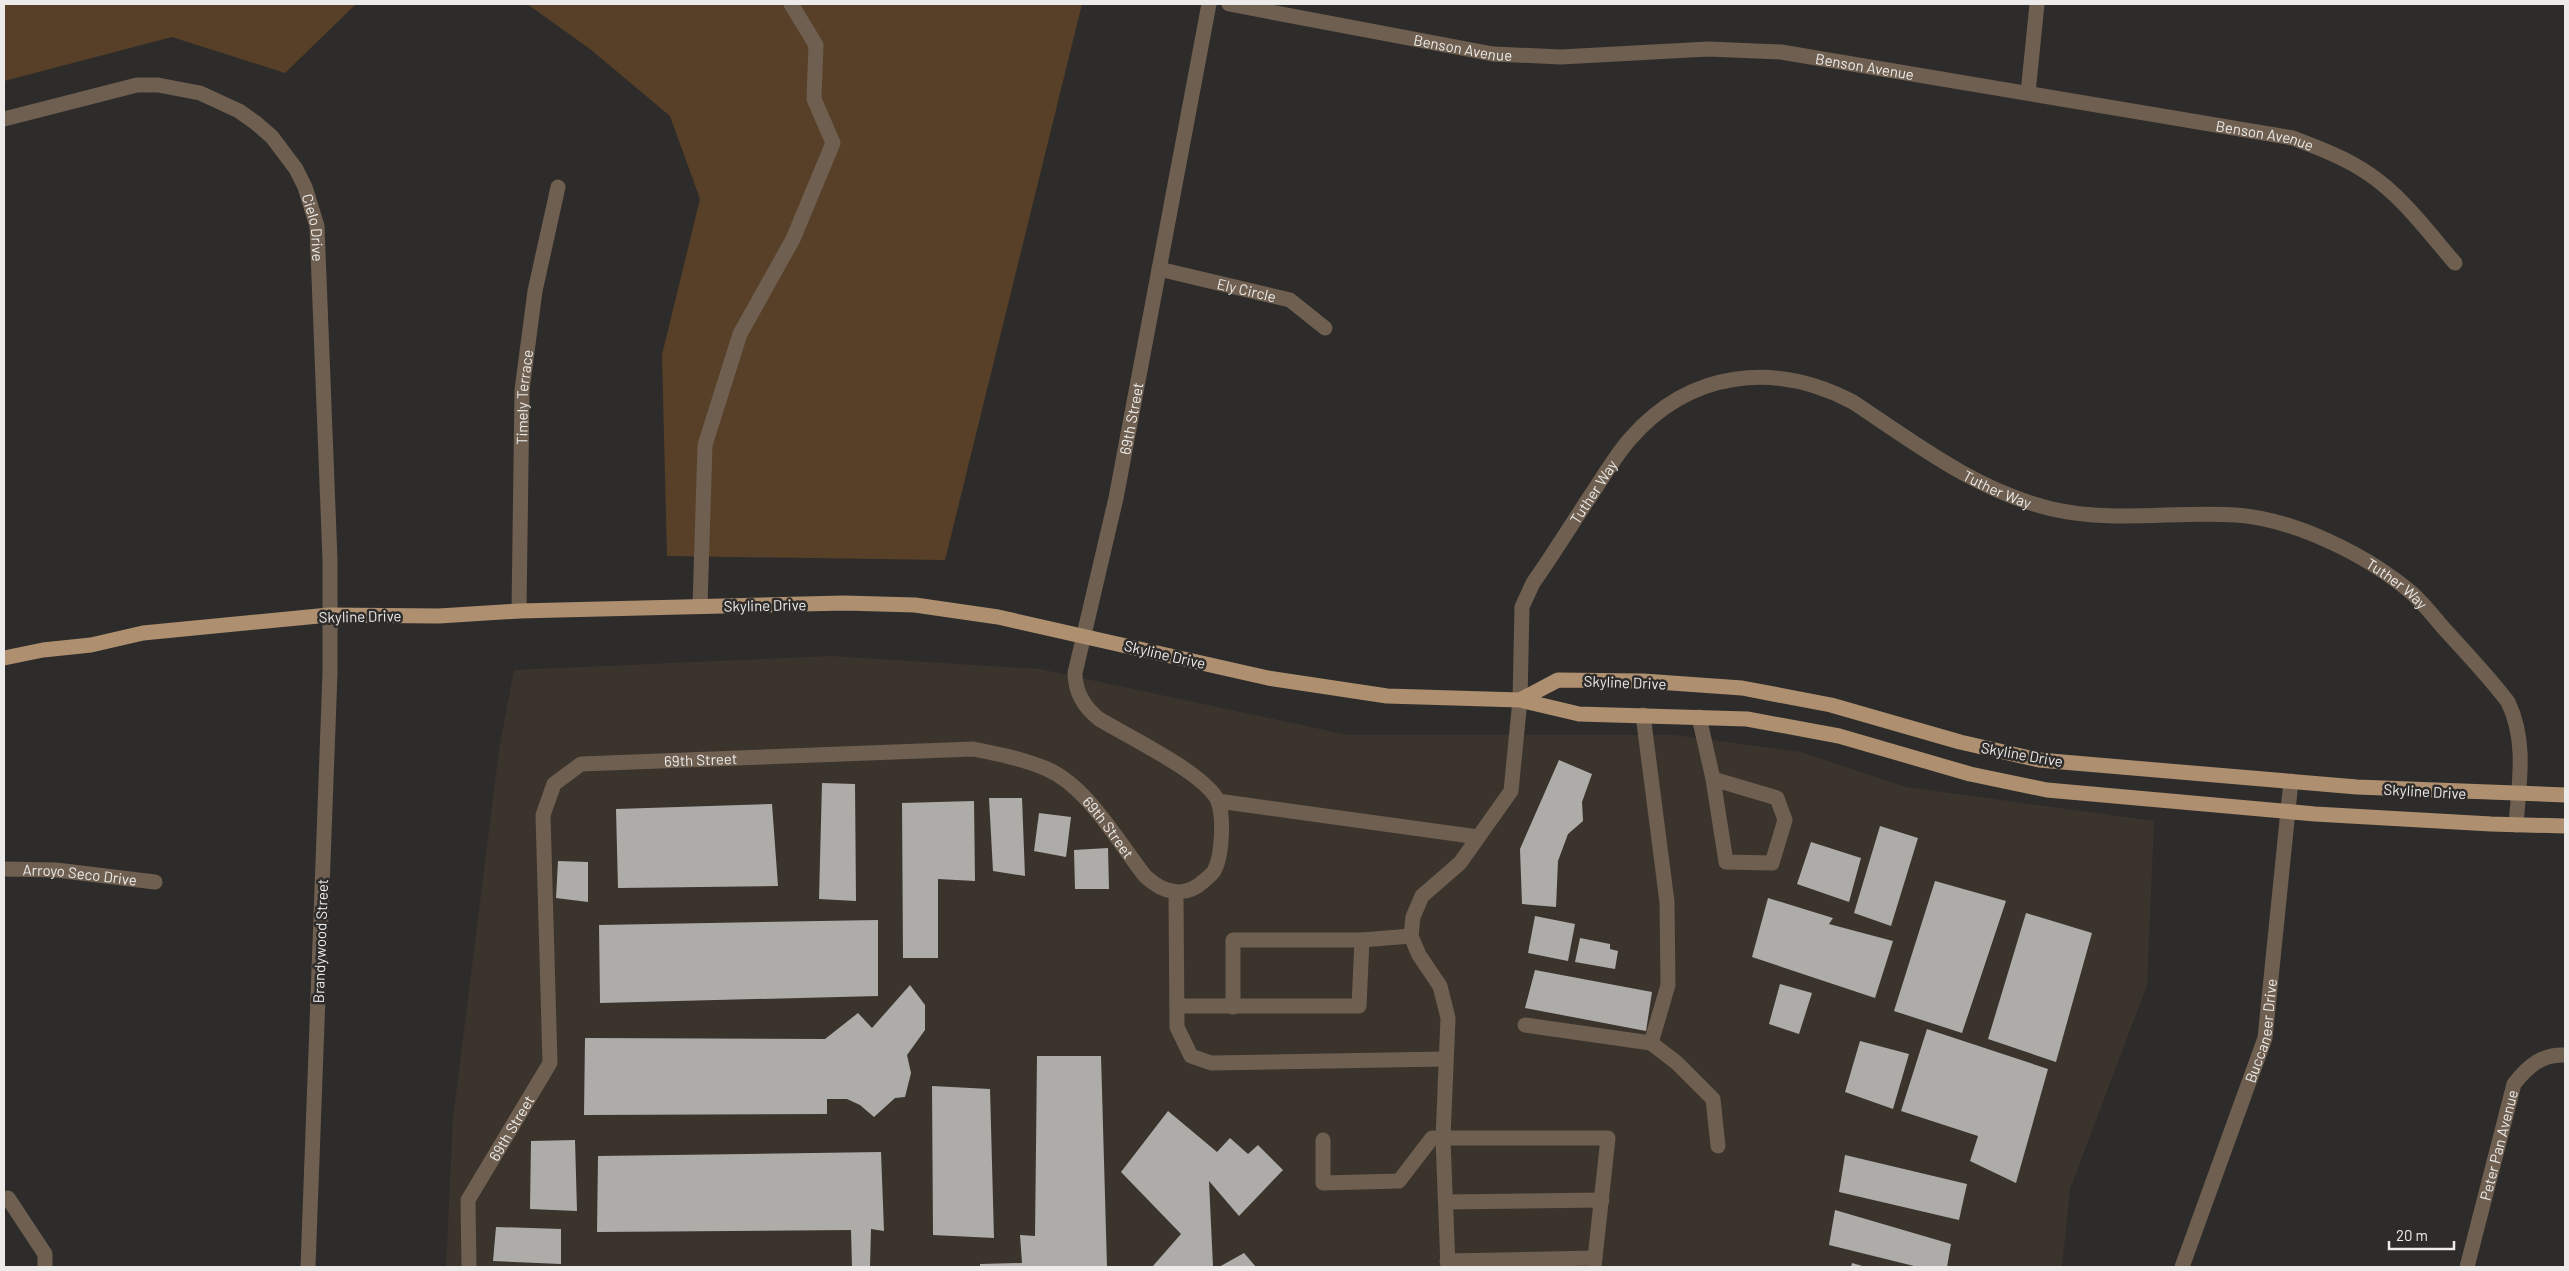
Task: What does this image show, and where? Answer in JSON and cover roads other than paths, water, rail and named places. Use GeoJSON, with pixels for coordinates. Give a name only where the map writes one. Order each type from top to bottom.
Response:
{"type":"FeatureCollection","features":[{"type":"Feature","properties":{"kind":"main road","name":"Skyline Drive"},"geometry":{"type":"LineString","coordinates":[[4,658],[43,650],[91,645],[143,633],[329,615],[439,616],[519,611],[844,603],[915,605],[998,617],[1286,681],[1387,696],[1520,700],[1579,714],[1747,719],[1839,736],[1970,774],[2047,790],[2288,811],[2516,825],[2565,826]]}},
{"type":"Feature","properties":{"kind":"main road","name":"Skyline Drive"},"geometry":{"type":"LineString","coordinates":[[1520,700],[1558,680],[1643,681],[1742,688],[1831,705],[1960,742],[2039,760],[2357,787],[2518,795],[2565,795]]}},
{"type":"Feature","properties":{"kind":"street"},"geometry":{"type":"LineString","coordinates":[[700,606],[705,445],[740,334],[793,240],[833,143],[814,99],[816,45],[791,4]]}},
{"type":"Feature","properties":{"kind":"street","name":"69th Street"},"geometry":{"type":"LineString","coordinates":[[1209,4],[1116,498],[1086,636],[1075,673],[1075,685],[1088,710],[1099,719],[1190,772],[1218,801]]}},
{"type":"Feature","properties":{"kind":"street","name":"Benson Avenue"},"geometry":{"type":"LineString","coordinates":[[1229,4],[1493,54],[1561,57],[1708,48],[1780,52],[2293,138],[2337,156],[2370,174],[2396,196],[2455,262]]}},
{"type":"Feature","properties":{"kind":"street"},"geometry":{"type":"LineString","coordinates":[[2028,93],[2037,4]]}},
{"type":"Feature","properties":{"kind":"street","name":"Cielo Drive"},"geometry":{"type":"LineString","coordinates":[[4,119],[137,86],[179,88],[200,93],[239,110],[272,137],[296,169],[305,187],[317,226],[323,345],[329,615]]}},
{"type":"Feature","properties":{"kind":"street","name":"Timely Terrace"},"geometry":{"type":"LineString","coordinates":[[519,611],[522,390],[535,291],[558,187]]}},
{"type":"Feature","properties":{"kind":"street","name":"Ely Circle"},"geometry":{"type":"LineString","coordinates":[[1159,269],[1290,300],[1325,328]]}},
{"type":"Feature","properties":{"kind":"street","name":"Tuther Way"},"geometry":{"type":"LineString","coordinates":[[1411,936],[1413,917],[1422,896],[1460,863],[1511,791],[1520,700],[1522,607],[1533,583],[1630,439],[1659,412],[1698,390],[1745,377],[1778,377],[1808,383],[1834,392],[1963,474],[1988,486],[2052,509],[2123,517],[2169,514],[2248,516],[2304,532],[2360,558],[2392,578],[2414,596],[2508,702],[2515,717],[2520,736],[2516,825]]}},
{"type":"Feature","properties":{"kind":"street","name":"Brandywood Street"},"geometry":{"type":"LineString","coordinates":[[308,1267],[330,673],[329,615]]}},
{"type":"Feature","properties":{"kind":"street"},"geometry":{"type":"LineString","coordinates":[[1643,715],[1667,902],[1668,984],[1651,1043]]}},
{"type":"Feature","properties":{"kind":"street"},"geometry":{"type":"LineString","coordinates":[[1699,717],[1713,779],[1726,862],[1772,862],[1785,820],[1777,798],[1713,779]]}},
{"type":"Feature","properties":{"kind":"street","name":"69th Street"},"geometry":{"type":"LineString","coordinates":[[469,1267],[468,1200],[550,1063],[543,815],[554,784],[581,764],[974,749],[1012,757],[1049,770],[1082,794],[1145,876],[1157,888],[1176,894]]}},
{"type":"Feature","properties":{"kind":"street","name":"Buccaneer Drive"},"geometry":{"type":"LineString","coordinates":[[2182,1267],[2265,1038],[2290,781]]}},
{"type":"Feature","properties":{"kind":"street"},"geometry":{"type":"LineString","coordinates":[[1445,1059],[1210,1063],[1191,1056],[1177,1027],[1176,894],[1200,885],[1215,870],[1223,829],[1218,801],[1478,837]]}},
{"type":"Feature","properties":{"kind":"street","name":"Arroyo Seco Drive"},"geometry":{"type":"LineString","coordinates":[[4,869],[56,870],[155,882]]}},
{"type":"Feature","properties":{"kind":"street"},"geometry":{"type":"LineString","coordinates":[[1233,1007],[1234,940],[1362,940],[1411,936],[1418,955],[1440,986],[1446,1000],[1448,1018],[1443,1139],[1448,1264],[1595,1262],[1608,1138],[1443,1139],[1432,1138],[1399,1181],[1323,1183],[1323,1140]]}},
{"type":"Feature","properties":{"kind":"street"},"geometry":{"type":"LineString","coordinates":[[1177,1006],[1360,1006],[1362,940]]}},
{"type":"Feature","properties":{"kind":"street"},"geometry":{"type":"LineString","coordinates":[[1525,1025],[1651,1043],[1677,1063],[1713,1100],[1718,1146]]}},
{"type":"Feature","properties":{"kind":"street","name":"Peter Pan Avenue"},"geometry":{"type":"LineString","coordinates":[[2467,1267],[2514,1084],[2526,1068],[2550,1054],[2565,1055]]}},
{"type":"Feature","properties":{"kind":"street"},"geometry":{"type":"LineString","coordinates":[[8,1198],[46,1254],[45,1267]]}},
{"type":"Feature","properties":{"kind":"street"},"geometry":{"type":"LineString","coordinates":[[1446,1202],[1602,1200]]}}]}
